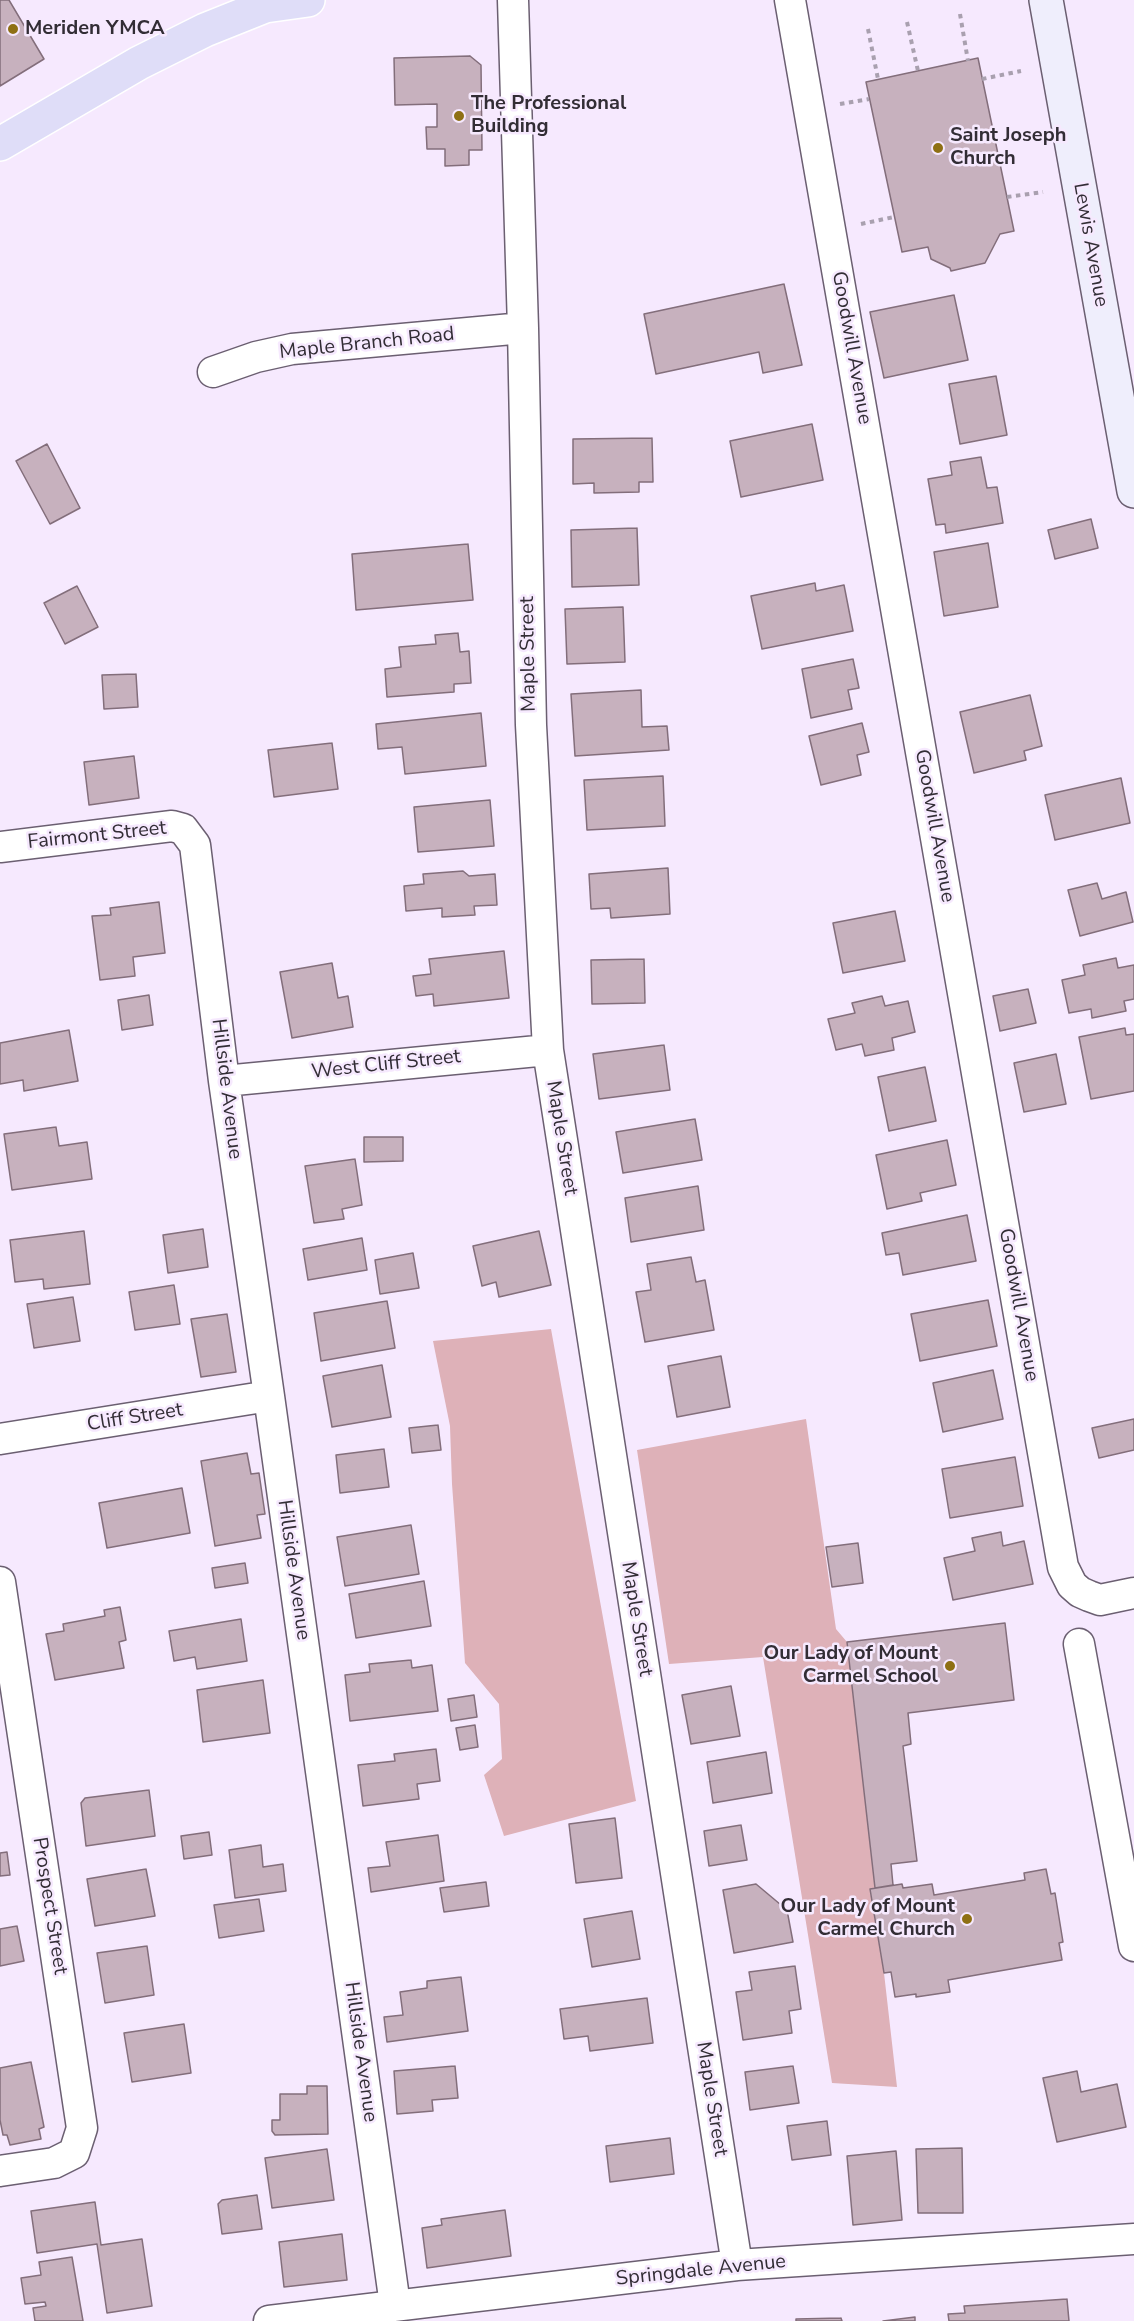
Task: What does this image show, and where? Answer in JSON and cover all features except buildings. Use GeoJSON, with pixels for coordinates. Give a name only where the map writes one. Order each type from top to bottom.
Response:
{"type":"FeatureCollection","features":[{"type":"Feature","properties":{"kind":"main road"},"geometry":{"type":"LineString","coordinates":[[0,144],[139,63],[205,30],[263,3],[308,0]]}},
{"type":"Feature","properties":{"kind":"main road","name":"Lewis Avenue"},"geometry":{"type":"LineString","coordinates":[[1046,0],[1134,491]]}},
{"type":"Feature","properties":{"kind":"street","name":"Maple Street"},"geometry":{"type":"LineString","coordinates":[[513,0],[523,328],[531,725],[548,1050],[737,2265]]}},
{"type":"Feature","properties":{"kind":"street","name":"Goodwill Avenue"},"geometry":{"type":"LineString","coordinates":[[790,0],[1063,1567],[1072,1585],[1080,1592],[1100,1600],[1134,1593]]}},
{"type":"Feature","properties":{"kind":"street","name":"Maple Branch Road"},"geometry":{"type":"LineString","coordinates":[[213,372],[256,357],[292,348],[523,328]]}},
{"type":"Feature","properties":{"kind":"street","name":"Fairmont Street"},"geometry":{"type":"LineString","coordinates":[[0,847],[172,826],[183,829],[189,837]]}},
{"type":"Feature","properties":{"kind":"street","name":"Hillside Avenue"},"geometry":{"type":"LineString","coordinates":[[189,837],[197,856],[224,1081],[394,2306]]}},
{"type":"Feature","properties":{"kind":"street","name":"West Cliff Street"},"geometry":{"type":"LineString","coordinates":[[224,1081],[548,1050]]}},
{"type":"Feature","properties":{"kind":"street","name":"Cliff Street"},"geometry":{"type":"LineString","coordinates":[[0,1439],[269,1396]]}},
{"type":"Feature","properties":{"kind":"street","name":"Prospect Street"},"geometry":{"type":"LineString","coordinates":[[0,1582],[82,2128],[74,2153],[54,2163],[0,2171]]}},
{"type":"Feature","properties":{"kind":"street"},"geometry":{"type":"LineString","coordinates":[[1079,1644],[1134,1946]]}},
{"type":"Feature","properties":{"kind":"street","name":"Springdale Avenue"},"geometry":{"type":"LineString","coordinates":[[270,2321],[737,2265],[1134,2239]]}},
{"type":"Feature","properties":{"kind":"path"},"geometry":{"type":"LineString","coordinates":[[960,14],[969,61]]}},
{"type":"Feature","properties":{"kind":"path"},"geometry":{"type":"LineString","coordinates":[[907,22],[918,71]]}},
{"type":"Feature","properties":{"kind":"path"},"geometry":{"type":"LineString","coordinates":[[868,29],[878,80]]}},
{"type":"Feature","properties":{"kind":"path"},"geometry":{"type":"LineString","coordinates":[[982,79],[1021,71]]}},
{"type":"Feature","properties":{"kind":"path"},"geometry":{"type":"LineString","coordinates":[[833,105],[869,99]]}},
{"type":"Feature","properties":{"kind":"path"},"geometry":{"type":"LineString","coordinates":[[1007,197],[1043,192]]}},
{"type":"Feature","properties":{"kind":"path"},"geometry":{"type":"LineString","coordinates":[[855,225],[894,218]]}},
{"type":"Feature","properties":{"kind":"shaded area"},"geometry":{"type":"Polygon","coordinates":[[[551,1329],[636,1801],[504,1836],[484,1775],[502,1759],[499,1704],[465,1663],[450,1426],[433,1341],[551,1329]]]}},
{"type":"Feature","properties":{"kind":"shaded area"},"geometry":{"type":"Polygon","coordinates":[[[806,1419],[836,1629],[847,1642],[875,1888],[870,1890],[884,1973],[897,2087],[832,2083],[763,1657],[669,1664],[637,1450],[806,1419]]]}},
{"type":"Feature","properties":{"kind":"place","name":"Meriden YMCA"},"geometry":{"type":"Point","coordinates":[13,29]}},
{"type":"Feature","properties":{"kind":"place","name":"The Professional Building"},"geometry":{"type":"Point","coordinates":[459,116]}},
{"type":"Feature","properties":{"kind":"place","name":"Saint Joseph Church"},"geometry":{"type":"Point","coordinates":[938,148]}},
{"type":"Feature","properties":{"kind":"place","name":"Our Lady of Mount Carmel School"},"geometry":{"type":"Point","coordinates":[950,1666]}},
{"type":"Feature","properties":{"kind":"place","name":"Our Lady of Mount Carmel Church"},"geometry":{"type":"Point","coordinates":[967,1919]}}]}
